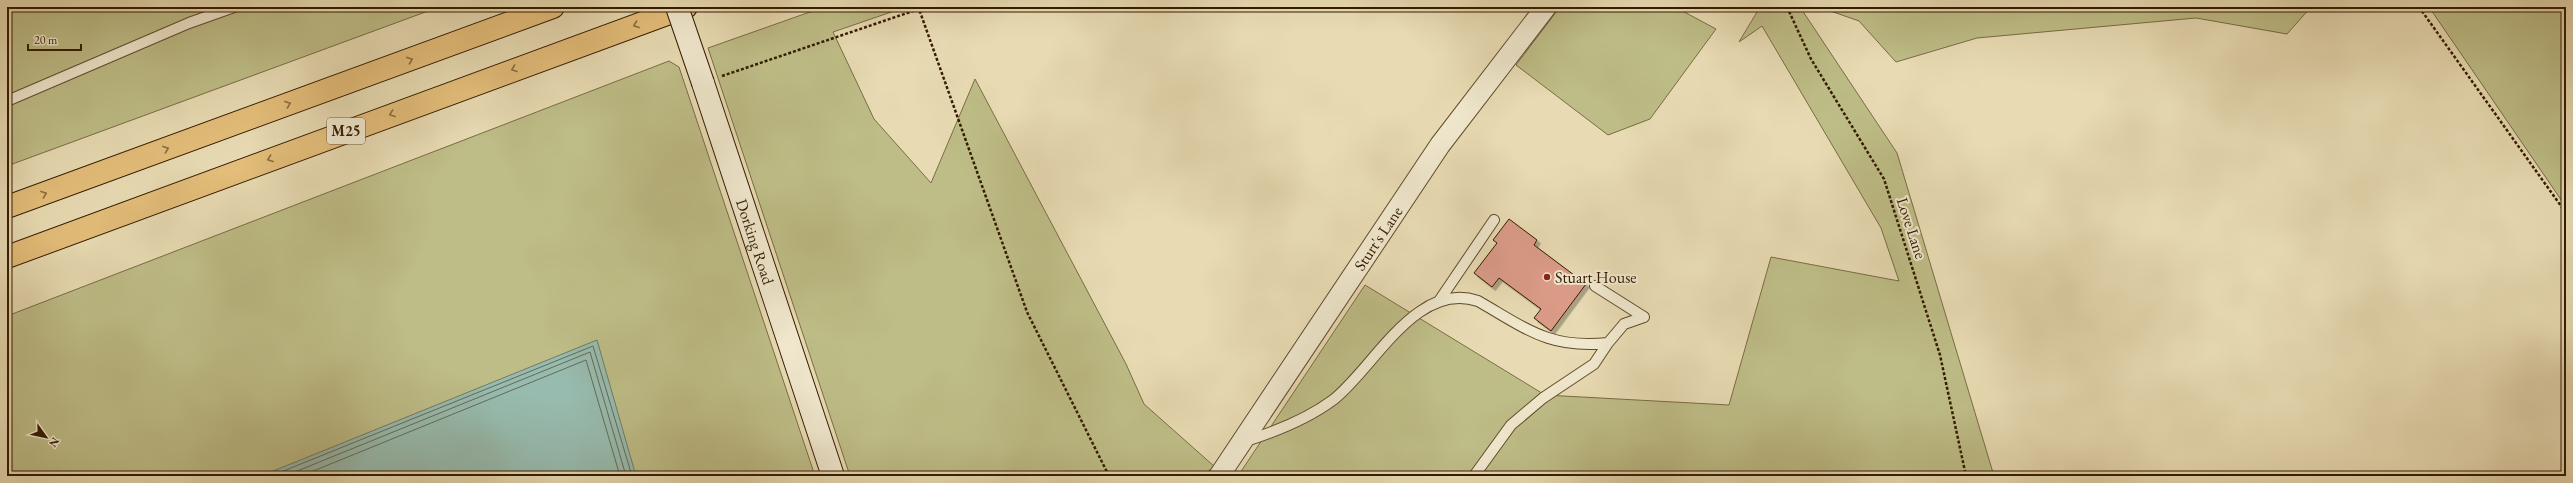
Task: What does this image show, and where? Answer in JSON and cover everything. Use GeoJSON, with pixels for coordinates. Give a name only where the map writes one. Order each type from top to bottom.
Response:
{"type":"FeatureCollection","features":[{"type":"Feature","properties":{"kind":"highway"},"geometry":{"type":"LineString","coordinates":[[7,208],[553,7]]}},
{"type":"Feature","properties":{"kind":"highway","name":"M25"},"geometry":{"type":"LineString","coordinates":[[7,257],[686,7]]}},
{"type":"Feature","properties":{"kind":"main road","name":"Dorking Road"},"geometry":{"type":"LineString","coordinates":[[677,7],[833,476]]}},
{"type":"Feature","properties":{"kind":"street","name":"Sturt's Lane"},"geometry":{"type":"LineString","coordinates":[[1219,476],[1440,145],[1546,7]]}},
{"type":"Feature","properties":{"kind":"lane"},"geometry":{"type":"LineString","coordinates":[[7,101],[189,23],[234,7]]}},
{"type":"Feature","properties":{"kind":"lane"},"geometry":{"type":"LineString","coordinates":[[1439,301],[1494,220]]}},
{"type":"Feature","properties":{"kind":"lane"},"geometry":{"type":"LineString","coordinates":[[1474,476],[1511,425],[1543,398],[1594,364],[1608,343],[1624,324],[1644,317],[1595,286]]}},
{"type":"Feature","properties":{"kind":"lane"},"geometry":{"type":"LineString","coordinates":[[1241,443],[1284,429],[1334,399],[1409,320],[1444,299],[1471,299],[1544,338],[1585,345],[1608,343]]}},
{"type":"Feature","properties":{"kind":"path","name":"Love Lane"},"geometry":{"type":"LineString","coordinates":[[1787,7],[1811,59],[1884,179],[1940,355],[1966,476]]}},
{"type":"Feature","properties":{"kind":"path"},"geometry":{"type":"LineString","coordinates":[[1853,7],[1976,10],[2060,7]]}},
{"type":"Feature","properties":{"kind":"path"},"geometry":{"type":"LineString","coordinates":[[2419,7],[2566,213]]}},
{"type":"Feature","properties":{"kind":"path"},"geometry":{"type":"LineString","coordinates":[[702,82],[919,9],[1027,312],[1109,476]]}},
{"type":"Feature","properties":{"kind":"shaded area"},"geometry":{"type":"Polygon","coordinates":[[[7,7],[439,7],[7,166],[7,7]]]}},
{"type":"Feature","properties":{"kind":"shaded area"},"geometry":{"type":"Polygon","coordinates":[[[824,7],[906,7],[833,32],[874,119],[931,183],[975,79],[1126,364],[1144,404],[1215,467],[1200,476],[850,476],[708,48],[824,7]]]}},
{"type":"Feature","properties":{"kind":"shaded area"},"geometry":{"type":"Polygon","coordinates":[[[1560,7],[1675,7],[1716,29],[1650,119],[1608,135],[1516,65],[1560,7]]]}},
{"type":"Feature","properties":{"kind":"shaded area"},"geometry":{"type":"Polygon","coordinates":[[[1760,7],[1800,7],[1897,153],[1994,476],[1238,476],[1365,285],[1545,395],[1729,405],[1771,257],[1899,281],[1881,228],[1762,26],[1739,42],[1760,7]]]}},
{"type":"Feature","properties":{"kind":"shaded area"},"geometry":{"type":"Polygon","coordinates":[[[1819,7],[2311,7],[2287,34],[2196,18],[1977,38],[1896,62],[1859,21],[1819,7]]]}},
{"type":"Feature","properties":{"kind":"shaded area"},"geometry":{"type":"Polygon","coordinates":[[[2429,7],[2566,7],[2566,207],[2429,7]]]}},
{"type":"Feature","properties":{"kind":"shaded area"},"geometry":{"type":"Polygon","coordinates":[[[669,61],[679,67],[815,476],[7,476],[7,316],[669,61]]]}},
{"type":"Feature","properties":{"kind":"water"},"geometry":{"type":"Polygon","coordinates":[[[597,340],[636,476],[261,476],[597,340]]]}},
{"type":"Feature","properties":{"kind":"building","name":"Stuart House"},"geometry":{"type":"Polygon","coordinates":[[[1509,219],[1537,240],[1534,245],[1586,284],[1551,331],[1534,318],[1541,309],[1499,278],[1492,287],[1474,273],[1497,243],[1493,240],[1509,219]]]}},
{"type":"Feature","properties":{"kind":"place","name":"Stuart House"},"geometry":{"type":"Point","coordinates":[1547,277]}}]}
